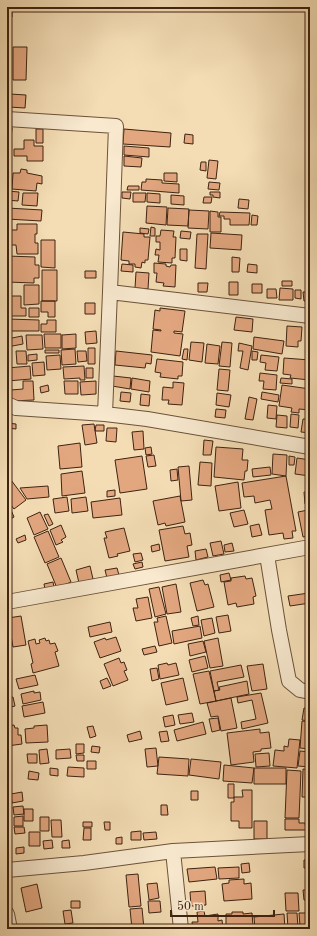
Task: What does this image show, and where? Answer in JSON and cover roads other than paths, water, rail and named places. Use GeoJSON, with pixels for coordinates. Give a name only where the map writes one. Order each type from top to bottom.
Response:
{"type":"FeatureCollection","features":[{"type":"Feature","properties":{"kind":"street"},"geometry":{"type":"LineString","coordinates":[[7,119],[116,126],[105,414]]}},
{"type":"Feature","properties":{"kind":"street"},"geometry":{"type":"LineString","coordinates":[[110,292],[310,316]]}},
{"type":"Feature","properties":{"kind":"street"},"geometry":{"type":"LineString","coordinates":[[7,404],[16,408],[105,414],[148,419],[310,448]]}},
{"type":"Feature","properties":{"kind":"street"},"geometry":{"type":"LineString","coordinates":[[7,602],[310,547]]}},
{"type":"Feature","properties":{"kind":"street"},"geometry":{"type":"LineString","coordinates":[[267,555],[289,681],[300,690],[310,692]]}},
{"type":"Feature","properties":{"kind":"street"},"geometry":{"type":"LineString","coordinates":[[7,870],[84,864],[173,851],[310,844]]}},
{"type":"Feature","properties":{"kind":"street"},"geometry":{"type":"LineString","coordinates":[[173,851],[181,929]]}},
{"type":"Feature","properties":{"kind":"street"},"geometry":{"type":"LineString","coordinates":[[7,914],[10,929]]}}]}
